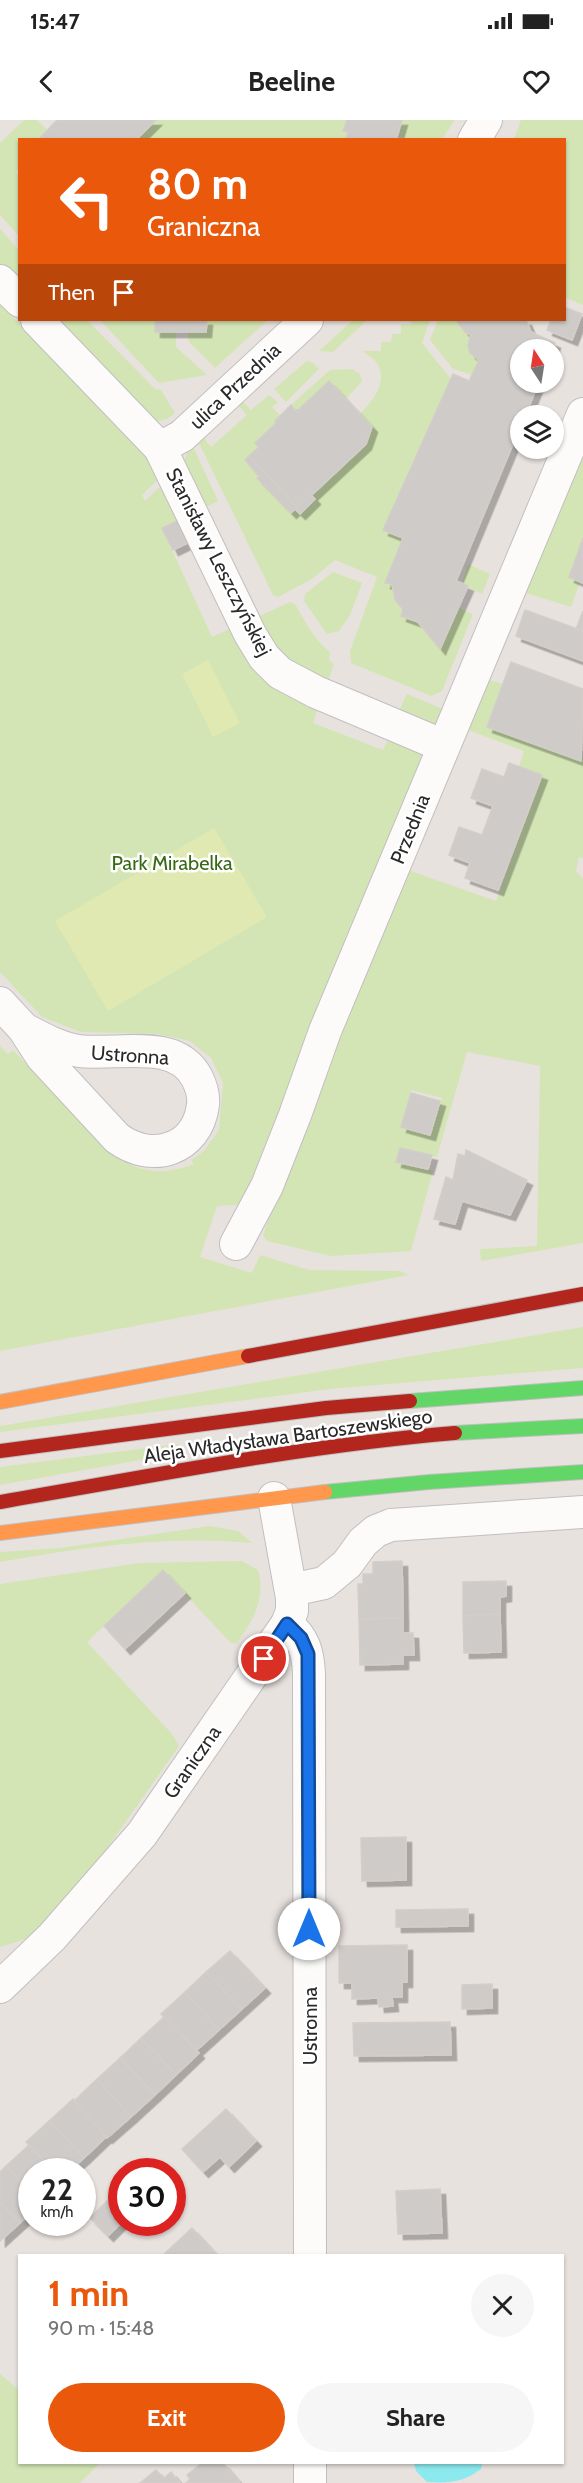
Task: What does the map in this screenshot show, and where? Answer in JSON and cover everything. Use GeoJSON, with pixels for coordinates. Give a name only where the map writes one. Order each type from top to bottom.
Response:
{"type":"FeatureCollection","features":[{"type":"Feature","properties":{"kind":"main road"},"geometry":{"type":"LineString","coordinates":[[0,1402],[583,1295]]}},
{"type":"Feature","properties":{"kind":"main road","name":"Aleja Władysława Bartoszewskiego"},"geometry":{"type":"LineString","coordinates":[[0,1451],[326,1408],[501,1392],[583,1388]]}},
{"type":"Feature","properties":{"kind":"main road","name":"Aleja Władysława Bartoszewskiego"},"geometry":{"type":"LineString","coordinates":[[0,1502],[177,1469],[337,1446],[470,1432],[583,1426]]}},
{"type":"Feature","properties":{"kind":"main road"},"geometry":{"type":"LineString","coordinates":[[0,1533],[68,1527],[274,1498],[408,1484],[583,1472]]}},
{"type":"Feature","properties":{"kind":"street"},"geometry":{"type":"LineString","coordinates":[[475,138],[486,120]]}},
{"type":"Feature","properties":{"kind":"street"},"geometry":{"type":"LineString","coordinates":[[0,281],[18,299]]}},
{"type":"Feature","properties":{"kind":"street","name":"Stanisławy Leszczyńskiej"},"geometry":{"type":"LineString","coordinates":[[38,321],[160,448],[250,634],[264,657],[280,673],[316,692],[444,746]]}},
{"type":"Feature","properties":{"kind":"street","name":"ulica Przednia"},"geometry":{"type":"LineString","coordinates":[[160,448],[182,436],[306,321]]}},
{"type":"Feature","properties":{"kind":"street","name":"Przednia"},"geometry":{"type":"LineString","coordinates":[[236,1244],[267,1186],[325,1031],[583,414]]}},
{"type":"Feature","properties":{"kind":"street","name":"Ustronna"},"geometry":{"type":"LineString","coordinates":[[0,1003],[24,1029],[42,1057],[117,1137],[131,1148],[149,1152],[172,1149],[189,1137],[199,1121],[204,1103],[201,1084],[193,1070],[180,1058],[157,1052],[76,1051],[48,1042],[24,1029]]}},
{"type":"Feature","properties":{"kind":"street","name":"Graniczna"},"geometry":{"type":"LineString","coordinates":[[0,1987],[52,1937],[141,1834],[287,1624],[292,1611],[291,1590],[274,1498]]}},
{"type":"Feature","properties":{"kind":"street"},"geometry":{"type":"LineString","coordinates":[[291,1590],[324,1583],[347,1564],[363,1542],[376,1532],[391,1525],[583,1512]]}},
{"type":"Feature","properties":{"kind":"street","name":"Ustronna"},"geometry":{"type":"LineString","coordinates":[[287,1624],[297,1632],[305,1645],[309,1674],[310,2254]]}},
{"type":"Feature","properties":{"kind":"street"},"geometry":{"type":"LineString","coordinates":[[310,2464],[310,2483]]}},
{"type":"Feature","properties":{"kind":"green space"},"geometry":{"type":"Polygon","coordinates":[[[24,120],[37,120],[47,130],[39,138],[18,138],[18,169],[16,172],[18,175],[18,235],[0,215],[0,143],[24,120]]]}},
{"type":"Feature","properties":{"kind":"green space"},"geometry":{"type":"Polygon","coordinates":[[[156,120],[347,120],[343,130],[348,132],[346,138],[138,138],[156,120]]]}},
{"type":"Feature","properties":{"kind":"green space"},"geometry":{"type":"Polygon","coordinates":[[[402,120],[455,120],[443,138],[397,136],[402,120]]]}},
{"type":"Feature","properties":{"kind":"green space"},"geometry":{"type":"Polygon","coordinates":[[[521,120],[583,120],[583,305],[566,298],[566,138],[514,138],[521,120]]]}},
{"type":"Feature","properties":{"kind":"green space"},"geometry":{"type":"Polygon","coordinates":[[[0,229],[18,249],[18,287],[0,267],[0,229]]]}},
{"type":"Feature","properties":{"kind":"green space","name":"Park Mirabelka"},"geometry":{"type":"Polygon","coordinates":[[[0,303],[162,476],[142,495],[145,501],[158,488],[165,485],[181,519],[162,528],[212,637],[234,627],[319,704],[313,723],[383,750],[391,733],[417,744],[426,756],[256,1186],[238,1205],[217,1206],[200,1257],[252,1273],[260,1255],[309,1270],[400,1271],[409,1275],[0,1351],[0,1046],[8,1054],[13,1050],[112,1153],[125,1162],[155,1171],[173,1170],[194,1164],[191,1160],[204,1151],[219,1130],[223,1083],[211,1058],[190,1041],[158,1034],[81,1032],[42,1017],[0,972],[0,303]]]}},
{"type":"Feature","properties":{"kind":"green space"},"geometry":{"type":"Polygon","coordinates":[[[57,321],[88,321],[155,389],[161,390],[175,413],[167,419],[154,422],[57,321]]]}},
{"type":"Feature","properties":{"kind":"green space"},"geometry":{"type":"Polygon","coordinates":[[[101,321],[155,321],[155,332],[176,332],[176,347],[207,375],[159,383],[101,321]]]}},
{"type":"Feature","properties":{"kind":"green space"},"geometry":{"type":"Polygon","coordinates":[[[207,321],[267,321],[215,368],[189,342],[188,332],[206,332],[207,321]]]}},
{"type":"Feature","properties":{"kind":"green space"},"geometry":{"type":"Polygon","coordinates":[[[352,321],[366,321],[333,352],[319,351],[352,321]]]}},
{"type":"Feature","properties":{"kind":"green space"},"geometry":{"type":"Polygon","coordinates":[[[411,321],[430,321],[422,343],[451,379],[384,530],[403,538],[385,582],[392,585],[395,600],[403,609],[401,616],[418,622],[440,648],[458,608],[473,614],[442,691],[431,696],[351,663],[350,651],[377,577],[335,560],[312,579],[278,597],[273,595],[196,437],[200,433],[211,447],[247,415],[234,401],[238,397],[251,410],[269,395],[278,402],[272,407],[280,415],[276,423],[259,447],[245,460],[259,476],[257,478],[291,513],[366,443],[372,427],[360,414],[378,391],[381,377],[377,363],[362,351],[381,351],[381,342],[391,342],[392,334],[401,334],[401,324],[411,324],[411,321]]]}},
{"type":"Feature","properties":{"kind":"green space"},"geometry":{"type":"Polygon","coordinates":[[[438,321],[457,321],[471,335],[469,349],[479,360],[472,375],[453,369],[430,340],[438,321]]]}},
{"type":"Feature","properties":{"kind":"green space"},"geometry":{"type":"Polygon","coordinates":[[[307,361],[319,369],[286,402],[274,389],[307,361]]]}},
{"type":"Feature","properties":{"kind":"green space"},"geometry":{"type":"Polygon","coordinates":[[[352,369],[360,374],[362,381],[345,400],[329,381],[296,412],[291,405],[330,370],[352,369]]]}},
{"type":"Feature","properties":{"kind":"green space"},"geometry":{"type":"Polygon","coordinates":[[[583,438],[583,538],[569,577],[580,582],[571,607],[519,591],[583,438]]]}},
{"type":"Feature","properties":{"kind":"green space"},"geometry":{"type":"Polygon","coordinates":[[[191,442],[218,501],[200,510],[183,465],[191,442]]]}},
{"type":"Feature","properties":{"kind":"green space"},"geometry":{"type":"Polygon","coordinates":[[[468,564],[490,574],[482,594],[462,584],[468,564]]]}},
{"type":"Feature","properties":{"kind":"green space"},"geometry":{"type":"Polygon","coordinates":[[[333,572],[362,583],[350,615],[339,631],[327,634],[304,601],[305,594],[333,572]]]}},
{"type":"Feature","properties":{"kind":"green space"},"geometry":{"type":"Polygon","coordinates":[[[290,602],[295,604],[315,636],[330,652],[329,660],[334,664],[327,684],[282,662],[253,619],[290,602]]]}},
{"type":"Feature","properties":{"kind":"green space"},"geometry":{"type":"Polygon","coordinates":[[[208,660],[240,723],[213,737],[182,674],[208,660]]]}},
{"type":"Feature","properties":{"kind":"green space"},"geometry":{"type":"Polygon","coordinates":[[[489,680],[503,684],[487,727],[581,761],[583,757],[583,858],[579,857],[576,871],[583,879],[583,1243],[481,1261],[480,1249],[537,1246],[540,1066],[467,1052],[437,1157],[400,1148],[397,1162],[433,1171],[411,1251],[331,1256],[267,1241],[263,1235],[319,1073],[408,870],[496,901],[542,775],[519,767],[524,751],[468,730],[489,680]],[[411,1090],[401,1127],[430,1135],[442,1098],[411,1090]]]}},
{"type":"Feature","properties":{"kind":"green space"},"geometry":{"type":"Polygon","coordinates":[[[407,694],[445,710],[437,730],[398,713],[407,694]]]}},
{"type":"Feature","properties":{"kind":"green space"},"geometry":{"type":"Polygon","coordinates":[[[214,828],[267,917],[108,1011],[55,921],[214,828]]]}},
{"type":"Feature","properties":{"kind":"green space"},"geometry":{"type":"Polygon","coordinates":[[[583,1327],[583,1368],[330,1389],[0,1432],[0,1426],[583,1327]]]}},
{"type":"Feature","properties":{"kind":"green space"},"geometry":{"type":"Polygon","coordinates":[[[178,1444],[180,1453],[0,1485],[0,1467],[178,1444]]]}},
{"type":"Feature","properties":{"kind":"green space"},"geometry":{"type":"Polygon","coordinates":[[[210,1526],[238,1531],[252,1543],[189,1540],[126,1544],[0,1562],[0,1552],[60,1548],[210,1526]]]}},
{"type":"Feature","properties":{"kind":"green space"},"geometry":{"type":"Polygon","coordinates":[[[242,1561],[258,1570],[260,1590],[253,1618],[236,1644],[230,1642],[163,1571],[87,1642],[172,1734],[179,1746],[108,1847],[60,1906],[29,1938],[0,1947],[0,1584],[139,1563],[242,1561]]]}},
{"type":"Feature","properties":{"kind":"green space"},"geometry":{"type":"Polygon","coordinates":[[[0,2374],[18,2389],[18,2464],[99,2464],[80,2483],[0,2483],[0,2374]]]}},
{"type":"Feature","properties":{"kind":"water"},"geometry":{"type":"Polygon","coordinates":[[[414,2464],[482,2464],[481,2469],[456,2481],[427,2482],[416,2471],[414,2464]]]}},
{"type":"Feature","properties":{"kind":"building"},"geometry":{"type":"Polygon","coordinates":[[[57,120],[156,120],[138,138],[40,138],[57,120]]]}},
{"type":"Feature","properties":{"kind":"building"},"geometry":{"type":"Polygon","coordinates":[[[347,120],[402,120],[397,138],[346,138],[348,132],[343,131],[347,120]]]}},
{"type":"Feature","properties":{"kind":"building"},"geometry":{"type":"Polygon","coordinates":[[[566,308],[582,314],[572,340],[547,330],[551,321],[566,321],[566,308]]]}},
{"type":"Feature","properties":{"kind":"building"},"geometry":{"type":"Polygon","coordinates":[[[155,321],[207,321],[206,332],[155,332],[155,321]]]}},
{"type":"Feature","properties":{"kind":"building"},"geometry":{"type":"Polygon","coordinates":[[[457,321],[526,321],[531,332],[546,339],[510,339],[510,393],[534,393],[530,405],[510,405],[510,451],[456,581],[468,586],[440,649],[418,622],[401,616],[403,609],[395,600],[392,584],[385,583],[403,538],[383,530],[453,374],[469,381],[479,360],[470,353],[468,345],[471,335],[465,332],[457,321]]]}},
{"type":"Feature","properties":{"kind":"building"},"geometry":{"type":"Polygon","coordinates":[[[329,381],[372,427],[366,444],[298,508],[249,456],[259,447],[255,443],[291,405],[296,412],[329,381]]]}},
{"type":"Feature","properties":{"kind":"building"},"geometry":{"type":"Polygon","coordinates":[[[249,456],[297,507],[291,513],[257,478],[259,476],[245,460],[249,456]]]}},
{"type":"Feature","properties":{"kind":"building"},"geometry":{"type":"Polygon","coordinates":[[[311,495],[315,499],[300,514],[295,509],[311,495]]]}},
{"type":"Feature","properties":{"kind":"building"},"geometry":{"type":"Polygon","coordinates":[[[181,519],[192,541],[173,550],[162,528],[181,519]]]}},
{"type":"Feature","properties":{"kind":"building"},"geometry":{"type":"Polygon","coordinates":[[[583,538],[583,583],[569,577],[583,538]]]}},
{"type":"Feature","properties":{"kind":"building"},"geometry":{"type":"Polygon","coordinates":[[[525,610],[583,631],[583,661],[516,636],[525,610]]]}},
{"type":"Feature","properties":{"kind":"building"},"geometry":{"type":"Polygon","coordinates":[[[583,611],[583,631],[576,629],[583,611]]]}},
{"type":"Feature","properties":{"kind":"building"},"geometry":{"type":"Polygon","coordinates":[[[511,662],[583,689],[581,761],[487,727],[511,662]]]}},
{"type":"Feature","properties":{"kind":"building"},"geometry":{"type":"Polygon","coordinates":[[[509,763],[542,775],[498,890],[465,878],[470,863],[449,855],[459,827],[482,835],[493,806],[471,798],[482,769],[504,777],[509,763]]]}},
{"type":"Feature","properties":{"kind":"building"},"geometry":{"type":"Polygon","coordinates":[[[411,1093],[440,1101],[430,1135],[401,1127],[411,1093]]]}},
{"type":"Feature","properties":{"kind":"building"},"geometry":{"type":"Polygon","coordinates":[[[400,1148],[432,1155],[428,1169],[396,1162],[400,1148]]]}},
{"type":"Feature","properties":{"kind":"building"},"geometry":{"type":"Polygon","coordinates":[[[466,1150],[527,1180],[510,1215],[462,1201],[455,1224],[434,1219],[446,1177],[453,1180],[458,1154],[465,1156],[466,1150]]]}},
{"type":"Feature","properties":{"kind":"building"},"geometry":{"type":"Polygon","coordinates":[[[402,1561],[403,1618],[359,1619],[358,1584],[363,1584],[363,1574],[373,1574],[373,1562],[402,1561]]]}},
{"type":"Feature","properties":{"kind":"building"},"geometry":{"type":"Polygon","coordinates":[[[163,1570],[185,1593],[125,1649],[104,1626],[163,1570]]]}},
{"type":"Feature","properties":{"kind":"building"},"geometry":{"type":"Polygon","coordinates":[[[506,1581],[506,1596],[500,1597],[500,1614],[463,1616],[463,1582],[506,1581]]]}},
{"type":"Feature","properties":{"kind":"building"},"geometry":{"type":"Polygon","coordinates":[[[500,1614],[501,1652],[464,1653],[463,1616],[500,1614]]]}},
{"type":"Feature","properties":{"kind":"building"},"geometry":{"type":"Polygon","coordinates":[[[403,1618],[403,1633],[413,1633],[414,1655],[403,1655],[403,1664],[360,1665],[359,1619],[403,1618]]]}},
{"type":"Feature","properties":{"kind":"building"},"geometry":{"type":"Polygon","coordinates":[[[406,1837],[406,1880],[362,1881],[361,1838],[406,1837]]]}},
{"type":"Feature","properties":{"kind":"building"},"geometry":{"type":"Polygon","coordinates":[[[468,1909],[468,1926],[396,1927],[396,1910],[468,1909]]]}},
{"type":"Feature","properties":{"kind":"building"},"geometry":{"type":"Polygon","coordinates":[[[407,1945],[407,1982],[402,1982],[402,1997],[392,1997],[393,2006],[379,2007],[378,1998],[352,1999],[352,1983],[339,1983],[339,1946],[407,1945]]]}},
{"type":"Feature","properties":{"kind":"building"},"geometry":{"type":"Polygon","coordinates":[[[230,1951],[265,1988],[242,2009],[206,1972],[230,1951]]]}},
{"type":"Feature","properties":{"kind":"building"},"geometry":{"type":"Polygon","coordinates":[[[206,1972],[242,2009],[219,2030],[185,1992],[206,1972]]]}},
{"type":"Feature","properties":{"kind":"building"},"geometry":{"type":"Polygon","coordinates":[[[492,1984],[492,2008],[462,2009],[462,1985],[492,1984]]]}},
{"type":"Feature","properties":{"kind":"building"},"geometry":{"type":"Polygon","coordinates":[[[185,1992],[219,2030],[197,2050],[161,2014],[185,1992]]]}},
{"type":"Feature","properties":{"kind":"building"},"geometry":{"type":"Polygon","coordinates":[[[164,2017],[199,2053],[176,2075],[141,2038],[164,2017]]]}},
{"type":"Feature","properties":{"kind":"building"},"geometry":{"type":"Polygon","coordinates":[[[450,2022],[451,2055],[354,2056],[353,2023],[450,2022]]]}},
{"type":"Feature","properties":{"kind":"building"},"geometry":{"type":"Polygon","coordinates":[[[141,2038],[176,2075],[155,2095],[120,2058],[141,2038]]]}},
{"type":"Feature","properties":{"kind":"building"},"geometry":{"type":"Polygon","coordinates":[[[120,2058],[155,2095],[131,2117],[97,2079],[120,2058]]]}},
{"type":"Feature","properties":{"kind":"building"},"geometry":{"type":"Polygon","coordinates":[[[97,2079],[131,2117],[107,2138],[74,2101],[97,2079]]]}},
{"type":"Feature","properties":{"kind":"building"},"geometry":{"type":"Polygon","coordinates":[[[73,2099],[106,2137],[84,2158],[49,2121],[73,2099]]]}},
{"type":"Feature","properties":{"kind":"building"},"geometry":{"type":"Polygon","coordinates":[[[226,2109],[256,2141],[229,2167],[220,2157],[203,2172],[182,2149],[226,2109]]]}},
{"type":"Feature","properties":{"kind":"building"},"geometry":{"type":"Polygon","coordinates":[[[49,2121],[84,2158],[41,2158],[26,2142],[49,2121]]]}},
{"type":"Feature","properties":{"kind":"building"},"geometry":{"type":"Polygon","coordinates":[[[29,2145],[42,2158],[18,2158],[18,2178],[6,2166],[29,2145]]]}},
{"type":"Feature","properties":{"kind":"building"},"geometry":{"type":"Polygon","coordinates":[[[6,2166],[18,2178],[18,2221],[0,2202],[0,2172],[6,2166]]]}},
{"type":"Feature","properties":{"kind":"building"},"geometry":{"type":"Polygon","coordinates":[[[440,2189],[442,2233],[398,2234],[396,2191],[440,2189]]]}},
{"type":"Feature","properties":{"kind":"building"},"geometry":{"type":"Polygon","coordinates":[[[108,2200],[108,2236],[96,2224],[96,2212],[108,2200]]]}},
{"type":"Feature","properties":{"kind":"building"},"geometry":{"type":"Polygon","coordinates":[[[0,2202],[18,2221],[18,2225],[0,2241],[0,2202]]]}},
{"type":"Feature","properties":{"kind":"building"},"geometry":{"type":"Polygon","coordinates":[[[192,2228],[216,2254],[164,2254],[192,2228]]]}},
{"type":"Feature","properties":{"kind":"building"},"geometry":{"type":"Polygon","coordinates":[[[201,2464],[224,2464],[240,2483],[186,2483],[190,2479],[187,2475],[201,2464]]]}},
{"type":"Feature","properties":{"kind":"building"},"geometry":{"type":"Polygon","coordinates":[[[156,2470],[164,2478],[171,2472],[180,2483],[140,2483],[156,2470]]]}},
{"type":"Feature","properties":{"kind":"traffic: fast"},"geometry":{"type":"LineString","coordinates":[[410,1401],[583,1388]]}},
{"type":"Feature","properties":{"kind":"traffic: fast"},"geometry":{"type":"LineString","coordinates":[[455,1433],[583,1426]]}},
{"type":"Feature","properties":{"kind":"traffic: fast"},"geometry":{"type":"LineString","coordinates":[[325,1492],[429,1482],[583,1472]]}},
{"type":"Feature","properties":{"kind":"traffic: slow"},"geometry":{"type":"LineString","coordinates":[[0,1402],[248,1356]]}},
{"type":"Feature","properties":{"kind":"traffic: slow"},"geometry":{"type":"LineString","coordinates":[[0,1533],[325,1492]]}},
{"type":"Feature","properties":{"kind":"traffic: jam"},"geometry":{"type":"LineString","coordinates":[[248,1356],[583,1294]]}},
{"type":"Feature","properties":{"kind":"traffic: jam"},"geometry":{"type":"LineString","coordinates":[[0,1451],[326,1408],[410,1401]]}},
{"type":"Feature","properties":{"kind":"traffic: jam"},"geometry":{"type":"LineString","coordinates":[[0,1502],[283,1454],[455,1433]]}},
{"type":"Feature","properties":{"kind":"route"},"geometry":{"type":"LineString","coordinates":[[264,1659],[287,1624],[297,1632],[308,1654],[309,1929]]}}]}
